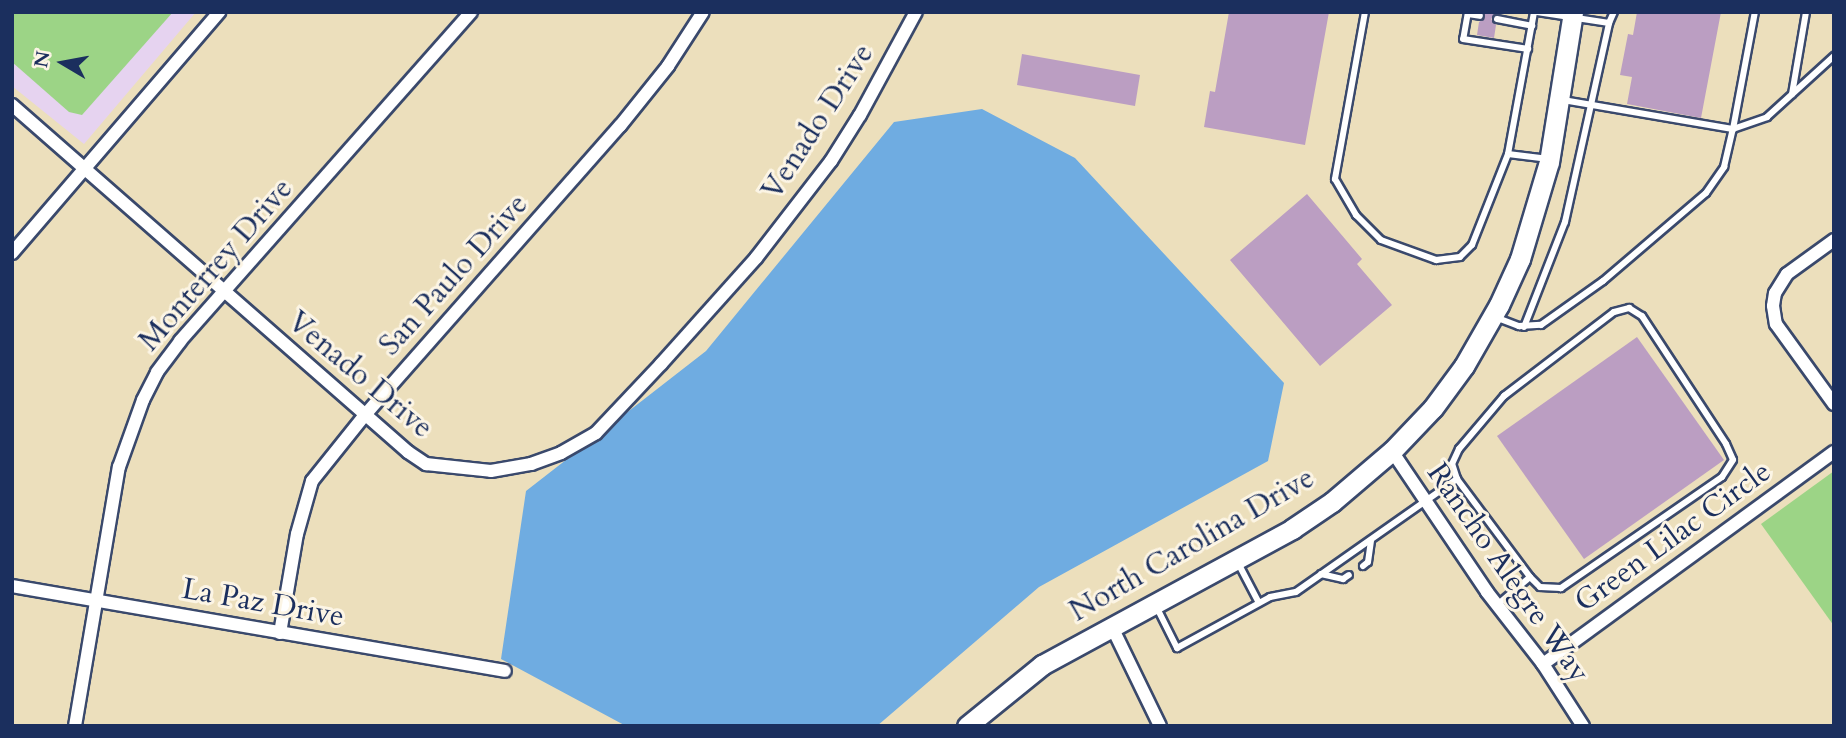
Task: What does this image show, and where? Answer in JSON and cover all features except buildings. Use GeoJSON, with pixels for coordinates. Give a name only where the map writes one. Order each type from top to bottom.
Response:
{"type":"FeatureCollection","features":[{"type":"Feature","properties":{"kind":"main road","name":"North Carolina Drive"},"geometry":{"type":"LineString","coordinates":[[967,726],[1042,665],[1111,625],[1292,529],[1332,502],[1392,451],[1448,387],[1492,316],[1520,259],[1539,203],[1549,159],[1572,15]]}},
{"type":"Feature","properties":{"kind":"street"},"geometry":{"type":"LineString","coordinates":[[12,253],[219,12]]}},
{"type":"Feature","properties":{"kind":"street","name":"Monterrey Drive"},"geometry":{"type":"LineString","coordinates":[[75,726],[116,479],[143,400],[157,372],[180,341],[471,12]]}},
{"type":"Feature","properties":{"kind":"street","name":"San Paulo Drive"},"geometry":{"type":"LineString","coordinates":[[280,633],[305,498],[325,462],[620,127],[668,66],[703,12]]}},
{"type":"Feature","properties":{"kind":"street","name":"Venado Drive"},"geometry":{"type":"LineString","coordinates":[[12,105],[363,416],[426,464],[491,471],[541,461],[596,433],[756,258],[831,161],[860,115],[916,12]]}},
{"type":"Feature","properties":{"kind":"street"},"geometry":{"type":"LineString","coordinates":[[1834,240],[1787,274],[1775,293],[1773,306],[1776,324],[1834,404]]}},
{"type":"Feature","properties":{"kind":"street","name":"Rancho Alegre Way"},"geometry":{"type":"LineString","coordinates":[[1392,451],[1425,503],[1497,605],[1543,664],[1583,726]]}},
{"type":"Feature","properties":{"kind":"street","name":"Green Lilac Circle"},"geometry":{"type":"LineString","coordinates":[[1543,664],[1834,452]]}},
{"type":"Feature","properties":{"kind":"street","name":"La Paz Drive"},"geometry":{"type":"LineString","coordinates":[[12,586],[505,671]]}},
{"type":"Feature","properties":{"kind":"street"},"geometry":{"type":"LineString","coordinates":[[1111,625],[1160,726]]}},
{"type":"Feature","properties":{"kind":"lane"},"geometry":{"type":"LineString","coordinates":[[1365,12],[1335,179],[1356,215],[1381,240],[1436,260],[1460,257],[1472,245],[1508,154],[1536,12],[1572,15],[1609,23]]}},
{"type":"Feature","properties":{"kind":"lane"},"geometry":{"type":"LineString","coordinates":[[1524,327],[1565,222],[1609,23],[1614,12]]}},
{"type":"Feature","properties":{"kind":"lane"},"geometry":{"type":"LineString","coordinates":[[1492,316],[1524,327],[1541,325],[1603,281],[1706,193],[1724,167],[1755,12]]}},
{"type":"Feature","properties":{"kind":"lane"},"geometry":{"type":"LineString","coordinates":[[1792,94],[1806,12]]}},
{"type":"Feature","properties":{"kind":"lane"},"geometry":{"type":"LineString","coordinates":[[1480,16],[1468,13],[1464,39],[1528,49]]}},
{"type":"Feature","properties":{"kind":"lane"},"geometry":{"type":"LineString","coordinates":[[1497,19],[1532,26]]}},
{"type":"Feature","properties":{"kind":"lane"},"geometry":{"type":"LineString","coordinates":[[1558,99],[1733,129],[1767,117],[1834,56]]}},
{"type":"Feature","properties":{"kind":"lane"},"geometry":{"type":"LineString","coordinates":[[1508,154],[1549,159]]}},
{"type":"Feature","properties":{"kind":"lane"},"geometry":{"type":"LineString","coordinates":[[1629,307],[1642,316],[1726,444],[1733,460],[1721,477],[1561,588],[1540,587],[1530,577],[1457,479],[1452,464],[1459,449],[1504,397],[1614,312],[1629,307]]}},
{"type":"Feature","properties":{"kind":"lane"},"geometry":{"type":"LineString","coordinates":[[1154,602],[1177,648],[1270,597],[1296,592],[1457,479]]}},
{"type":"Feature","properties":{"kind":"lane"},"geometry":{"type":"LineString","coordinates":[[1363,566],[1368,562],[1370,540]]}},
{"type":"Feature","properties":{"kind":"lane"},"geometry":{"type":"LineString","coordinates":[[1236,559],[1259,603]]}},
{"type":"Feature","properties":{"kind":"lane"},"geometry":{"type":"LineString","coordinates":[[1321,574],[1343,579],[1349,575]]}},
{"type":"Feature","properties":{"kind":"lane"},"geometry":{"type":"LineString","coordinates":[[1497,605],[1530,577]]}},
{"type":"Feature","properties":{"kind":"shaded area"},"geometry":{"type":"Polygon","coordinates":[[[12,12],[196,12],[84,144],[12,86],[12,12]]]}},
{"type":"Feature","properties":{"kind":"green space"},"geometry":{"type":"Polygon","coordinates":[[[12,12],[173,12],[82,115],[69,112],[12,62],[12,12]]]}},
{"type":"Feature","properties":{"kind":"green space"},"geometry":{"type":"Polygon","coordinates":[[[1834,471],[1834,626],[1761,524],[1834,471]]]}},
{"type":"Feature","properties":{"kind":"water"},"geometry":{"type":"Polygon","coordinates":[[[982,109],[1075,158],[1284,383],[1268,461],[1039,587],[877,726],[626,726],[501,659],[526,491],[706,351],[894,122],[982,109]]]}}]}
